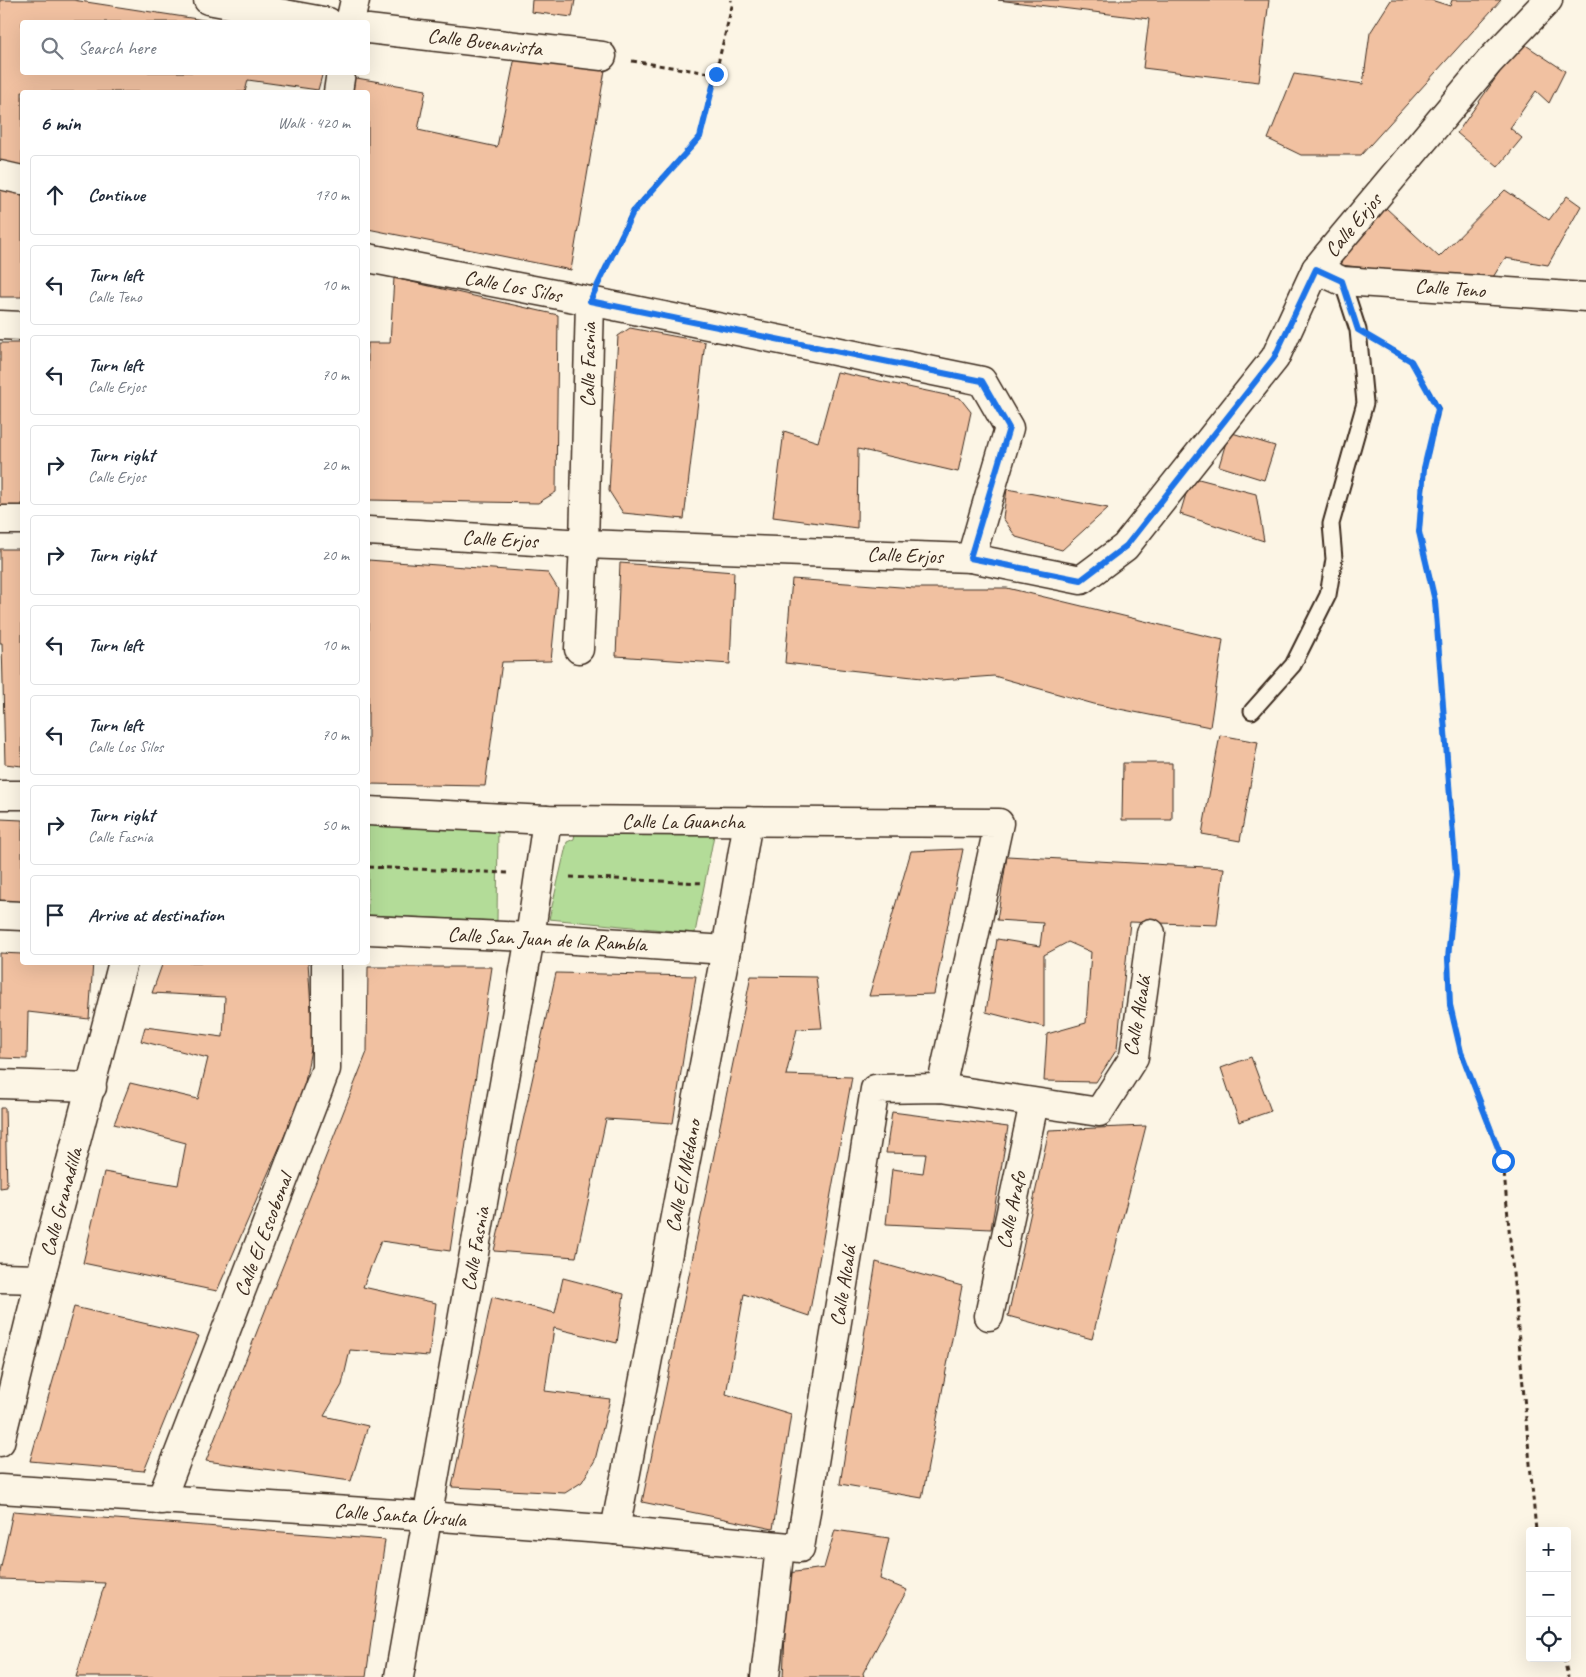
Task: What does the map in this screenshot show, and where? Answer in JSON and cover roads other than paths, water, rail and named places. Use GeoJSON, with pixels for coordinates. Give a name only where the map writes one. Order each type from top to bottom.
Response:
{"type":"FeatureCollection","features":[{"type":"Feature","properties":{"kind":"street"},"geometry":{"type":"LineString","coordinates":[[208,0],[317,20]]}},
{"type":"Feature","properties":{"kind":"street"},"geometry":{"type":"LineString","coordinates":[[350,20],[355,0]]}},
{"type":"Feature","properties":{"kind":"street","name":"Calle Erjos"},"geometry":{"type":"LineString","coordinates":[[370,531],[584,544],[970,558],[1081,580],[1126,546],[1274,358],[1316,269],[1489,62],[1548,0]]}},
{"type":"Feature","properties":{"kind":"street","name":"Calle Buenavista"},"geometry":{"type":"LineString","coordinates":[[370,29],[602,56]]}},
{"type":"Feature","properties":{"kind":"street"},"geometry":{"type":"LineString","coordinates":[[338,90],[341,75]]}},
{"type":"Feature","properties":{"kind":"street"},"geometry":{"type":"LineString","coordinates":[[0,175],[20,180]]}},
{"type":"Feature","properties":{"kind":"street","name":"Calle Los Silos"},"geometry":{"type":"LineString","coordinates":[[370,258],[982,381],[1009,428],[970,558]]}},
{"type":"Feature","properties":{"kind":"street","name":"Calle Teno"},"geometry":{"type":"LineString","coordinates":[[1316,269],[1342,281],[1586,297]]}},
{"type":"Feature","properties":{"kind":"street","name":"Calle Fasnia"},"geometry":{"type":"LineString","coordinates":[[579,649],[584,544],[590,301]]}},
{"type":"Feature","properties":{"kind":"street"},"geometry":{"type":"LineString","coordinates":[[0,325],[20,326]]}},
{"type":"Feature","properties":{"kind":"street"},"geometry":{"type":"LineString","coordinates":[[0,520],[20,520]]}},
{"type":"Feature","properties":{"kind":"street"},"geometry":{"type":"LineString","coordinates":[[0,795],[20,795]]}},
{"type":"Feature","properties":{"kind":"street","name":"Calle La Guancha"},"geometry":{"type":"LineString","coordinates":[[370,811],[547,820],[999,824],[941,1088]]}},
{"type":"Feature","properties":{"kind":"street","name":"Calle Fasnia"},"geometry":{"type":"LineString","coordinates":[[399,1677],[530,937],[547,820]]}},
{"type":"Feature","properties":{"kind":"street","name":"Calle El Médano"},"geometry":{"type":"LineString","coordinates":[[615,1530],[726,950],[748,821]]}},
{"type":"Feature","properties":{"kind":"street"},"geometry":{"type":"LineString","coordinates":[[0,915],[20,916]]}},
{"type":"Feature","properties":{"kind":"street","name":"Calle San Juan de la Rambla"},"geometry":{"type":"LineString","coordinates":[[370,930],[530,937],[726,950]]}},
{"type":"Feature","properties":{"kind":"street","name":"Calle Alcalá"},"geometry":{"type":"LineString","coordinates":[[765,1677],[875,1089],[941,1088],[1099,1112],[1134,1056],[1151,933]]}},
{"type":"Feature","properties":{"kind":"street","name":"Calle Granadilla"},"geometry":{"type":"LineString","coordinates":[[0,1442],[40,1279],[123,965]]}},
{"type":"Feature","properties":{"kind":"street","name":"Calle El Escobonal"},"geometry":{"type":"LineString","coordinates":[[161,1500],[326,1069],[326,965]]}},
{"type":"Feature","properties":{"kind":"street"},"geometry":{"type":"LineString","coordinates":[[0,1084],[92,1087]]}},
{"type":"Feature","properties":{"kind":"street","name":"Calle Arafo"},"geometry":{"type":"LineString","coordinates":[[988,1316],[1034,1102]]}},
{"type":"Feature","properties":{"kind":"street"},"geometry":{"type":"LineString","coordinates":[[0,1278],[40,1279]]}},
{"type":"Feature","properties":{"kind":"street","name":"Calle Santa Úrsula"},"geometry":{"type":"LineString","coordinates":[[0,1489],[428,1516],[615,1530],[790,1547]]}},
{"type":"Feature","properties":{"kind":"lane"},"geometry":{"type":"LineString","coordinates":[[1252,711],[1293,665],[1328,595],[1334,559],[1331,524],[1365,403],[1358,330],[1342,281]]}}]}
